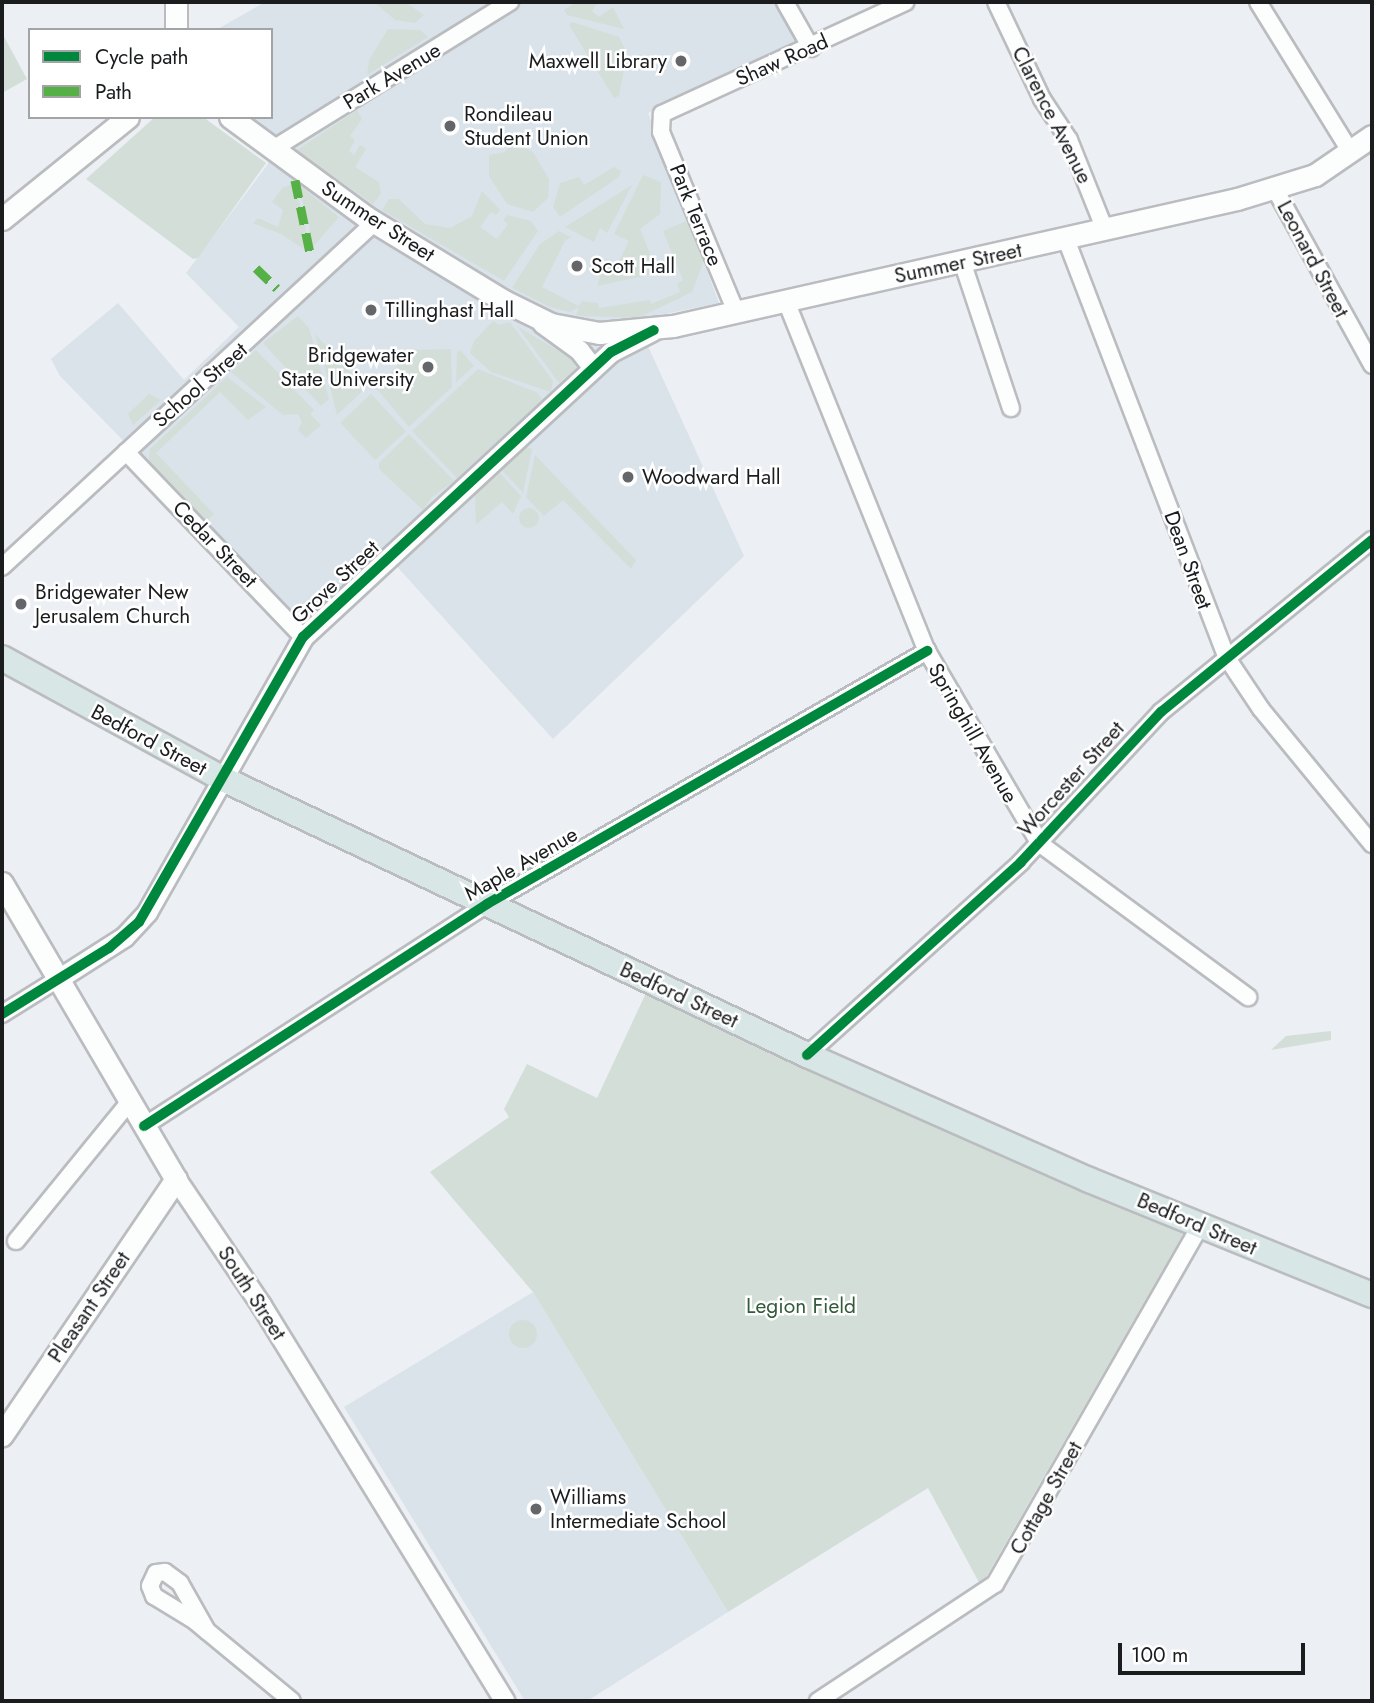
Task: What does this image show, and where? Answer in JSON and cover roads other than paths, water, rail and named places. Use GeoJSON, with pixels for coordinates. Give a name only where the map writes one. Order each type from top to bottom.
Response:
{"type":"FeatureCollection","features":[{"type":"Feature","properties":{"kind":"main road"},"geometry":{"type":"LineString","coordinates":[[176,4],[176,28]]}},
{"type":"Feature","properties":{"kind":"main road"},"geometry":{"type":"LineString","coordinates":[[176,4],[182,28]]}},
{"type":"Feature","properties":{"kind":"main road"},"geometry":{"type":"LineString","coordinates":[[2,219],[126,119]]}},
{"type":"Feature","properties":{"kind":"main road","name":"Summer Street"},"geometry":{"type":"LineString","coordinates":[[233,119],[375,222],[531,316],[589,333],[654,330],[1066,239],[1275,189],[1315,175],[1372,136]]}},
{"type":"Feature","properties":{"kind":"main road","name":"Bedford Street"},"geometry":{"type":"LineString","coordinates":[[2,658],[221,778],[807,1055],[1200,1226],[1372,1295]]}},
{"type":"Feature","properties":{"kind":"main road","name":"South Street"},"geometry":{"type":"LineString","coordinates":[[2,883],[176,1179]]}},
{"type":"Feature","properties":{"kind":"main road","name":"Pleasant Street"},"geometry":{"type":"LineString","coordinates":[[2,1435],[176,1179]]}},
{"type":"Feature","properties":{"kind":"street","name":"Park Avenue"},"geometry":{"type":"LineString","coordinates":[[273,149],[510,2]]}},
{"type":"Feature","properties":{"kind":"street"},"geometry":{"type":"LineString","coordinates":[[785,2],[810,48]]}},
{"type":"Feature","properties":{"kind":"street","name":"Shaw Road"},"geometry":{"type":"LineString","coordinates":[[660,118],[672,108],[810,48],[905,2]]}},
{"type":"Feature","properties":{"kind":"street","name":"Clarence Avenue"},"geometry":{"type":"LineString","coordinates":[[996,2],[1036,88],[1069,140],[1105,230]]}},
{"type":"Feature","properties":{"kind":"street"},"geometry":{"type":"LineString","coordinates":[[1258,2],[1350,151]]}},
{"type":"Feature","properties":{"kind":"street","name":"Park Terrace"},"geometry":{"type":"LineString","coordinates":[[660,118],[661,132],[736,312]]}},
{"type":"Feature","properties":{"kind":"street","name":"Leonard Street"},"geometry":{"type":"LineString","coordinates":[[1275,189],[1372,365]]}},
{"type":"Feature","properties":{"kind":"street","name":"School Street"},"geometry":{"type":"LineString","coordinates":[[2,567],[375,222]]}},
{"type":"Feature","properties":{"kind":"street","name":"Dean Street"},"geometry":{"type":"LineString","coordinates":[[1066,239],[1227,658],[1261,709],[1372,844]]}},
{"type":"Feature","properties":{"kind":"street"},"geometry":{"type":"LineString","coordinates":[[962,261],[1012,408]]}},
{"type":"Feature","properties":{"kind":"street","name":"Springhill Avenue"},"geometry":{"type":"LineString","coordinates":[[786,301],[927,651],[1039,844],[1248,997]]}},
{"type":"Feature","properties":{"kind":"street","name":"Summer Street"},"geometry":{"type":"LineString","coordinates":[[531,316],[572,343],[593,368]]}},
{"type":"Feature","properties":{"kind":"street","name":"Grove Street"},"geometry":{"type":"LineString","coordinates":[[58,979],[109,948],[139,922],[303,637],[593,368],[619,346],[654,330]]}},
{"type":"Feature","properties":{"kind":"street","name":"Cedar Street"},"geometry":{"type":"LineString","coordinates":[[126,452],[303,637]]}},
{"type":"Feature","properties":{"kind":"street","name":"Worcester Street"},"geometry":{"type":"LineString","coordinates":[[807,1055],[1039,844],[1136,736],[1372,540]]}},
{"type":"Feature","properties":{"kind":"street","name":"School Street"},"geometry":{"type":"LineString","coordinates":[[2,561],[23,545]]}},
{"type":"Feature","properties":{"kind":"street","name":"Maple Avenue"},"geometry":{"type":"LineString","coordinates":[[144,1126],[486,904],[927,651]]}},
{"type":"Feature","properties":{"kind":"street"},"geometry":{"type":"LineString","coordinates":[[2,1014],[58,979]]}},
{"type":"Feature","properties":{"kind":"street"},"geometry":{"type":"LineString","coordinates":[[16,1241],[130,1101]]}},
{"type":"Feature","properties":{"kind":"street","name":"South Street"},"geometry":{"type":"LineString","coordinates":[[176,1179],[261,1305],[505,1701]]}},
{"type":"Feature","properties":{"kind":"street","name":"Cottage Street"},"geometry":{"type":"LineString","coordinates":[[818,1701],[977,1601],[995,1584],[1200,1226]]}},
{"type":"Feature","properties":{"kind":"street"},"geometry":{"type":"LineString","coordinates":[[207,1631],[292,1701]]}},
{"type":"Feature","properties":{"kind":"place","name":"Maxwell Library"},"geometry":{"type":"Point","coordinates":[681,61]}},
{"type":"Feature","properties":{"kind":"place","name":"Rondileau Student Union"},"geometry":{"type":"Point","coordinates":[450,126]}},
{"type":"Feature","properties":{"kind":"place","name":"Scott Hall"},"geometry":{"type":"Point","coordinates":[577,266]}},
{"type":"Feature","properties":{"kind":"place","name":"Tillinghast Hall"},"geometry":{"type":"Point","coordinates":[371,310]}},
{"type":"Feature","properties":{"kind":"place","name":"Bridgewater State University"},"geometry":{"type":"Point","coordinates":[428,367]}},
{"type":"Feature","properties":{"kind":"place","name":"Woodward Hall"},"geometry":{"type":"Point","coordinates":[628,477]}},
{"type":"Feature","properties":{"kind":"place","name":"Bridgewater New Jerusalem Church"},"geometry":{"type":"Point","coordinates":[21,604]}},
{"type":"Feature","properties":{"kind":"place","name":"Williams Intermediate School"},"geometry":{"type":"Point","coordinates":[536,1509]}},
{"type":"Feature","properties":{"kind":"park label","name":"Legion Field"},"geometry":{"type":"Point","coordinates":[801,1306]}}]}
